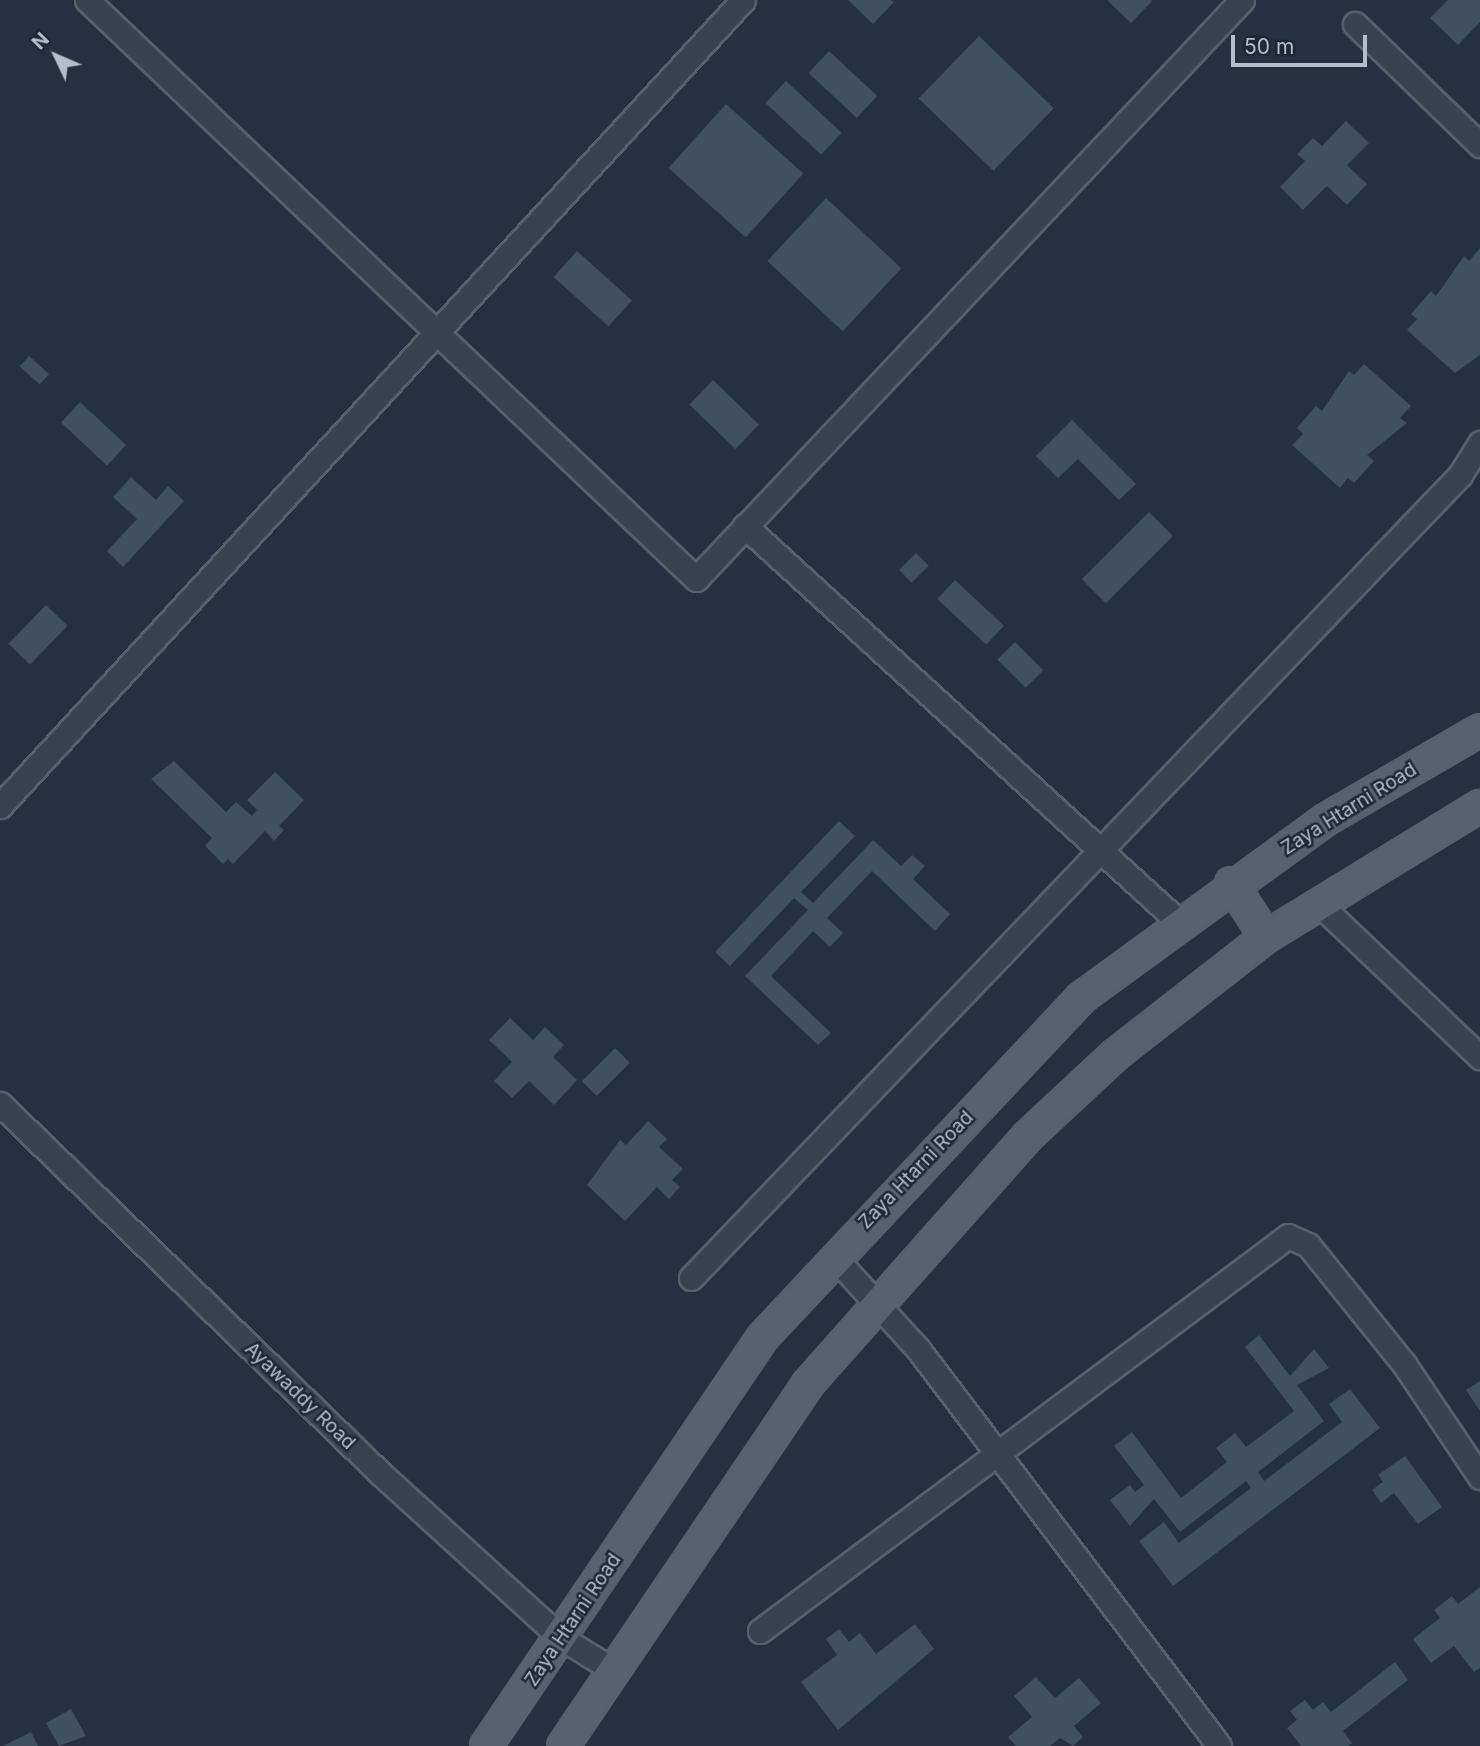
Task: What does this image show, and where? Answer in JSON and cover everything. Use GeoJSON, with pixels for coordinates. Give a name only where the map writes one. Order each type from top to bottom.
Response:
{"type":"FeatureCollection","features":[{"type":"Feature","properties":{"kind":"main road","name":"Zaya Htarni Road"},"geometry":{"type":"LineString","coordinates":[[486,1746],[762,1338],[834,1257],[1082,998],[1231,883],[1480,730]]}},
{"type":"Feature","properties":{"kind":"main road"},"geometry":{"type":"LineString","coordinates":[[563,1746],[807,1385],[1027,1137],[1115,1055],[1266,937],[1317,902],[1480,806]]}},
{"type":"Feature","properties":{"kind":"main road"},"geometry":{"type":"LineString","coordinates":[[1231,883],[1266,937]]}},
{"type":"Feature","properties":{"kind":"street"},"geometry":{"type":"LineString","coordinates":[[87,0],[696,579],[1242,0]]}},
{"type":"Feature","properties":{"kind":"street"},"geometry":{"type":"LineString","coordinates":[[0,806],[743,0]]}},
{"type":"Feature","properties":{"kind":"street"},"geometry":{"type":"LineString","coordinates":[[1355,24],[1480,145]]}},
{"type":"Feature","properties":{"kind":"street"},"geometry":{"type":"LineString","coordinates":[[691,1278],[1098,848],[1460,475],[1480,443]]}},
{"type":"Feature","properties":{"kind":"street"},"geometry":{"type":"LineString","coordinates":[[746,526],[1180,923]]}},
{"type":"Feature","properties":{"kind":"street"},"geometry":{"type":"LineString","coordinates":[[1317,902],[1480,1057]]}},
{"type":"Feature","properties":{"kind":"street","name":"Ayawaddy Road"},"geometry":{"type":"LineString","coordinates":[[0,1104],[380,1473],[560,1637],[615,1671]]}},
{"type":"Feature","properties":{"kind":"street"},"geometry":{"type":"LineString","coordinates":[[760,1631],[995,1450],[1288,1236],[1308,1245],[1404,1364],[1480,1476]]}},
{"type":"Feature","properties":{"kind":"street"},"geometry":{"type":"LineString","coordinates":[[834,1257],[880,1303],[1219,1746]]}},
{"type":"Feature","properties":{"kind":"building"},"geometry":{"type":"Polygon","coordinates":[[[848,0],[891,0],[894,2],[873,24],[848,0]]]}},
{"type":"Feature","properties":{"kind":"building"},"geometry":{"type":"Polygon","coordinates":[[[1107,0],[1151,0],[1152,1],[1131,23],[1107,0]]]}},
{"type":"Feature","properties":{"kind":"building"},"geometry":{"type":"Polygon","coordinates":[[[1448,0],[1480,0],[1480,22],[1458,45],[1430,18],[1448,0]]]}},
{"type":"Feature","properties":{"kind":"building"},"geometry":{"type":"Polygon","coordinates":[[[979,36],[1054,108],[993,171],[919,99],[979,36]]]}},
{"type":"Feature","properties":{"kind":"building"},"geometry":{"type":"Polygon","coordinates":[[[829,51],[877,96],[857,118],[809,73],[829,51]]]}},
{"type":"Feature","properties":{"kind":"building"},"geometry":{"type":"Polygon","coordinates":[[[786,81],[842,133],[821,155],[766,103],[786,81]]]}},
{"type":"Feature","properties":{"kind":"building"},"geometry":{"type":"Polygon","coordinates":[[[726,104],[803,174],[746,238],[668,168],[726,104]]]}},
{"type":"Feature","properties":{"kind":"building"},"geometry":{"type":"Polygon","coordinates":[[[1346,121],[1369,143],[1347,165],[1367,184],[1347,205],[1327,186],[1303,210],[1280,187],[1305,161],[1297,154],[1313,138],[1322,146],[1346,121]]]}},
{"type":"Feature","properties":{"kind":"building"},"geometry":{"type":"Polygon","coordinates":[[[826,198],[901,268],[843,331],[767,261],[826,198]]]}},
{"type":"Feature","properties":{"kind":"building"},"geometry":{"type":"Polygon","coordinates":[[[1480,248],[1480,355],[1455,373],[1407,330],[1417,319],[1411,314],[1431,291],[1436,296],[1464,256],[1469,261],[1480,248]]]}},
{"type":"Feature","properties":{"kind":"building"},"geometry":{"type":"Polygon","coordinates":[[[577,251],[632,301],[609,327],[554,277],[577,251]]]}},
{"type":"Feature","properties":{"kind":"building"},"geometry":{"type":"Polygon","coordinates":[[[29,356],[49,374],[40,384],[20,366],[29,356]]]}},
{"type":"Feature","properties":{"kind":"building"},"geometry":{"type":"Polygon","coordinates":[[[1364,364],[1411,406],[1400,418],[1407,423],[1367,455],[1374,461],[1354,483],[1348,478],[1340,488],[1292,445],[1303,434],[1297,428],[1316,406],[1322,411],[1349,371],[1354,375],[1364,364]]]}},
{"type":"Feature","properties":{"kind":"building"},"geometry":{"type":"Polygon","coordinates":[[[713,380],[759,424],[735,449],[689,404],[713,380]]]}},
{"type":"Feature","properties":{"kind":"building"},"geometry":{"type":"Polygon","coordinates":[[[80,402],[126,445],[107,465],[61,422],[80,402]]]}},
{"type":"Feature","properties":{"kind":"building"},"geometry":{"type":"Polygon","coordinates":[[[1072,420],[1136,484],[1119,500],[1078,459],[1058,478],[1036,456],[1072,420]]]}},
{"type":"Feature","properties":{"kind":"building"},"geometry":{"type":"Polygon","coordinates":[[[131,477],[156,500],[168,486],[184,501],[123,567],[107,551],[137,519],[113,497],[131,477]]]}},
{"type":"Feature","properties":{"kind":"building"},"geometry":{"type":"Polygon","coordinates":[[[1149,512],[1173,536],[1106,603],[1082,579],[1149,512]]]}},
{"type":"Feature","properties":{"kind":"building"},"geometry":{"type":"Polygon","coordinates":[[[916,553],[929,566],[912,583],[899,570],[916,553]]]}},
{"type":"Feature","properties":{"kind":"building"},"geometry":{"type":"Polygon","coordinates":[[[955,580],[1004,626],[986,645],[937,599],[955,580]]]}},
{"type":"Feature","properties":{"kind":"building"},"geometry":{"type":"Polygon","coordinates":[[[46,605],[68,626],[30,665],[8,644],[46,605]]]}},
{"type":"Feature","properties":{"kind":"building"},"geometry":{"type":"Polygon","coordinates":[[[1015,642],[1043,670],[1026,688],[997,660],[1015,642]]]}},
{"type":"Feature","properties":{"kind":"building"},"geometry":{"type":"Polygon","coordinates":[[[174,761],[226,812],[236,802],[252,816],[257,810],[247,800],[275,772],[304,800],[279,826],[284,830],[274,841],[265,831],[233,864],[228,859],[223,864],[205,846],[212,838],[151,779],[174,761]]]}},
{"type":"Feature","properties":{"kind":"building"},"geometry":{"type":"Polygon","coordinates":[[[839,821],[855,836],[801,892],[813,903],[873,840],[901,866],[912,855],[925,866],[913,879],[950,914],[935,931],[872,871],[827,918],[843,933],[830,947],[813,931],[771,976],[831,1033],[818,1045],[745,976],[808,910],[794,898],[730,966],[715,952],[839,821]]]}},
{"type":"Feature","properties":{"kind":"building"},"geometry":{"type":"Polygon","coordinates":[[[510,1018],[533,1040],[545,1027],[564,1045],[553,1057],[577,1080],[554,1105],[529,1081],[512,1098],[494,1081],[512,1062],[489,1040],[510,1018]]]}},
{"type":"Feature","properties":{"kind":"building"},"geometry":{"type":"Polygon","coordinates":[[[615,1048],[630,1063],[597,1096],[582,1081],[615,1048]]]}},
{"type":"Feature","properties":{"kind":"building"},"geometry":{"type":"Polygon","coordinates":[[[648,1121],[667,1139],[659,1147],[683,1169],[672,1180],[680,1187],[669,1199],[657,1187],[625,1221],[587,1185],[620,1140],[626,1145],[648,1121]]]}},
{"type":"Feature","properties":{"kind":"building"},"geometry":{"type":"Polygon","coordinates":[[[1259,1335],[1290,1376],[1314,1349],[1329,1368],[1297,1385],[1324,1421],[1258,1472],[1264,1481],[1342,1422],[1329,1404],[1350,1389],[1380,1428],[1173,1586],[1139,1541],[1164,1522],[1179,1543],[1251,1488],[1246,1481],[1180,1532],[1154,1499],[1130,1526],[1110,1500],[1130,1485],[1135,1492],[1144,1485],[1114,1446],[1132,1432],[1181,1498],[1227,1462],[1216,1448],[1235,1433],[1246,1447],[1294,1411],[1245,1347],[1259,1335]]]}},
{"type":"Feature","properties":{"kind":"building"},"geometry":{"type":"Polygon","coordinates":[[[1480,1381],[1480,1411],[1466,1390],[1480,1381]]]}},
{"type":"Feature","properties":{"kind":"building"},"geometry":{"type":"Polygon","coordinates":[[[1405,1456],[1442,1507],[1418,1524],[1394,1493],[1381,1503],[1372,1490],[1383,1482],[1378,1475],[1405,1456]]]}},
{"type":"Feature","properties":{"kind":"building"},"geometry":{"type":"Polygon","coordinates":[[[1480,1587],[1480,1668],[1474,1672],[1454,1646],[1431,1663],[1413,1639],[1440,1618],[1434,1610],[1452,1596],[1458,1604],[1480,1587]]]}},
{"type":"Feature","properties":{"kind":"building"},"geometry":{"type":"Polygon","coordinates":[[[915,1624],[934,1649],[838,1730],[801,1682],[837,1655],[826,1639],[839,1629],[849,1642],[860,1633],[876,1654],[915,1624]]]}},
{"type":"Feature","properties":{"kind":"building"},"geometry":{"type":"Polygon","coordinates":[[[1395,1662],[1408,1680],[1343,1731],[1352,1743],[1348,1746],[1301,1746],[1287,1728],[1297,1720],[1290,1711],[1305,1700],[1313,1710],[1323,1702],[1331,1712],[1395,1662]]]}},
{"type":"Feature","properties":{"kind":"building"},"geometry":{"type":"Polygon","coordinates":[[[1036,1677],[1055,1698],[1079,1678],[1101,1703],[1074,1726],[1083,1737],[1073,1746],[1060,1738],[1050,1746],[1016,1746],[1008,1737],[1032,1717],[1014,1696],[1036,1677]]]}},
{"type":"Feature","properties":{"kind":"building"},"geometry":{"type":"Polygon","coordinates":[[[71,1709],[86,1736],[59,1746],[46,1723],[71,1709]]]}},
{"type":"Feature","properties":{"kind":"building"},"geometry":{"type":"Polygon","coordinates":[[[31,1732],[38,1746],[3,1746],[31,1732]]]}}]}
